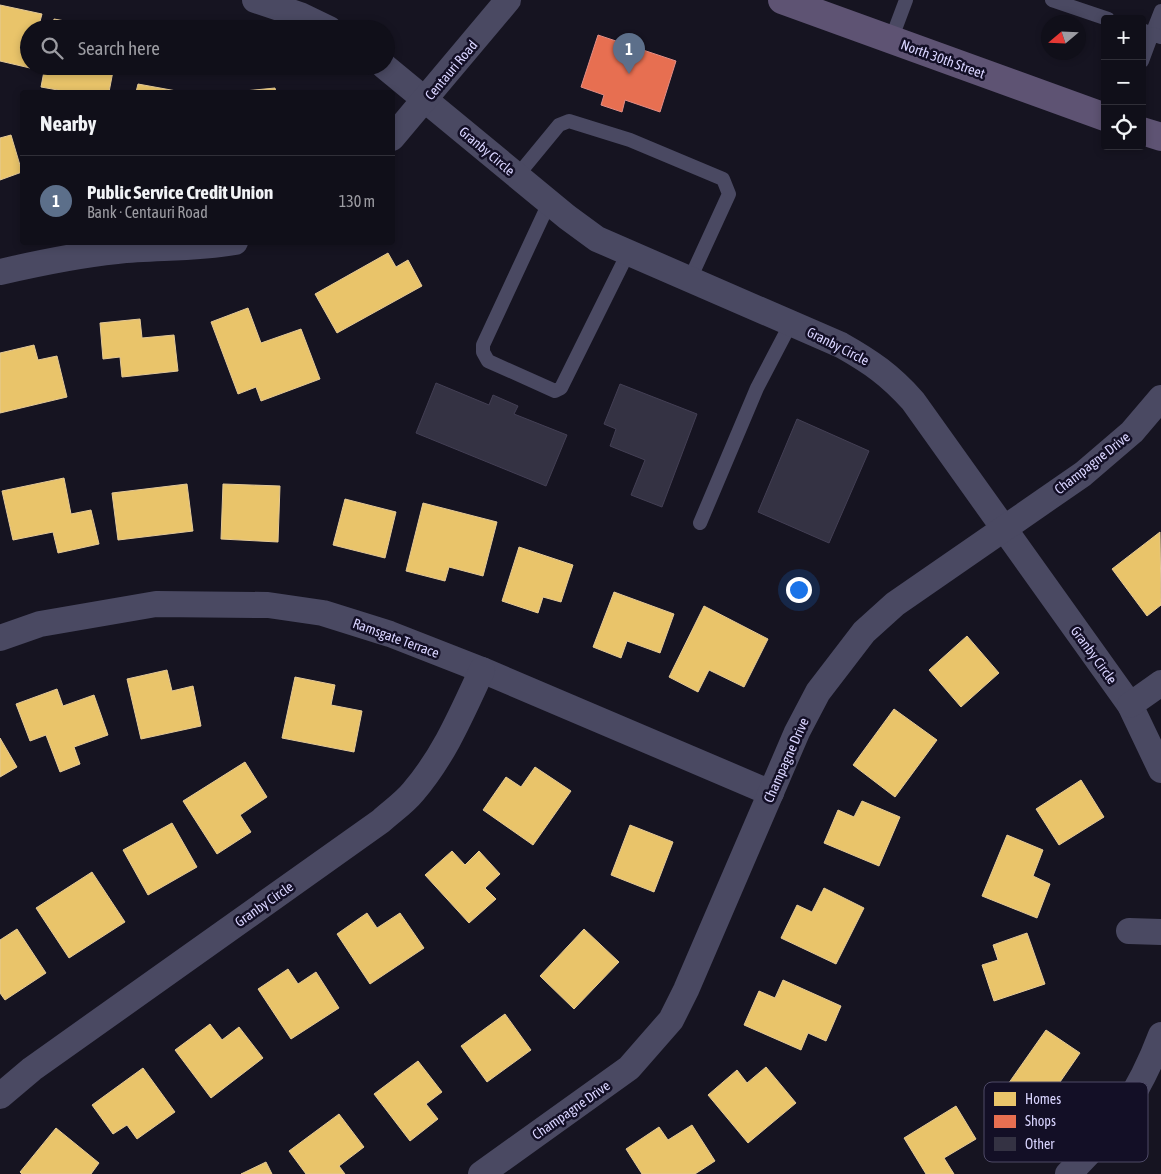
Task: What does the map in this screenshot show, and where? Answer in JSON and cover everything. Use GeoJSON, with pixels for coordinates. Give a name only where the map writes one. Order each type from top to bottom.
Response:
{"type":"FeatureCollection","features":[{"type":"Feature","properties":{"kind":"main road","name":"North 30th Street"},"geometry":{"type":"LineString","coordinates":[[782,0],[1101,116]]}},
{"type":"Feature","properties":{"kind":"main road"},"geometry":{"type":"LineString","coordinates":[[1146,132],[1161,137]]}},
{"type":"Feature","properties":{"kind":"street"},"geometry":{"type":"LineString","coordinates":[[255,0],[310,20]]}},
{"type":"Feature","properties":{"kind":"street","name":"Centauri Road"},"geometry":{"type":"LineString","coordinates":[[395,135],[508,0]]}},
{"type":"Feature","properties":{"kind":"street","name":"Granby Circle"},"geometry":{"type":"LineString","coordinates":[[395,75],[549,203],[597,238],[841,345],[872,363],[894,380],[912,401],[1130,705],[1161,770]]}},
{"type":"Feature","properties":{"kind":"street"},"geometry":{"type":"LineString","coordinates":[[0,272],[70,257],[119,251],[200,248],[218,245]]}},
{"type":"Feature","properties":{"kind":"street","name":"Champagne Drive"},"geometry":{"type":"LineString","coordinates":[[481,1174],[629,1068],[671,1020],[686,990],[797,732],[818,692],[864,632],[895,604],[1002,528],[1083,474],[1132,432],[1161,398]]}},
{"type":"Feature","properties":{"kind":"street","name":"Ramsgate Terrace"},"geometry":{"type":"LineString","coordinates":[[0,638],[40,624],[156,604],[268,606],[323,613],[390,634],[482,670],[771,793]]}},
{"type":"Feature","properties":{"kind":"street","name":"Granby Circle"},"geometry":{"type":"LineString","coordinates":[[0,1096],[32,1069],[381,821],[412,794],[434,765],[453,734],[482,670]]}},
{"type":"Feature","properties":{"kind":"street"},"geometry":{"type":"LineString","coordinates":[[1130,705],[1161,683]]}},
{"type":"Feature","properties":{"kind":"street"},"geometry":{"type":"LineString","coordinates":[[1129,931],[1161,932]]}},
{"type":"Feature","properties":{"kind":"street"},"geometry":{"type":"LineString","coordinates":[[1141,1082],[1161,1035]]}},
{"type":"Feature","properties":{"kind":"street"},"geometry":{"type":"LineString","coordinates":[[1068,1174],[1081,1162]]}},
{"type":"Feature","properties":{"kind":"lane"},"geometry":{"type":"LineString","coordinates":[[891,40],[906,0]]}},
{"type":"Feature","properties":{"kind":"lane"},"geometry":{"type":"LineString","coordinates":[[1052,0],[1101,17]]}},
{"type":"Feature","properties":{"kind":"lane"},"geometry":{"type":"LineString","coordinates":[[1142,60],[1161,11]]}},
{"type":"Feature","properties":{"kind":"lane"},"geometry":{"type":"LineString","coordinates":[[517,176],[559,125],[568,122],[630,140],[723,179],[729,194],[690,279]]}},
{"type":"Feature","properties":{"kind":"lane"},"geometry":{"type":"LineString","coordinates":[[549,203],[483,345],[482,352],[488,361],[555,391],[561,388],[628,253]]}},
{"type":"Feature","properties":{"kind":"lane"},"geometry":{"type":"LineString","coordinates":[[700,523],[758,388],[791,323]]}},
{"type":"Feature","properties":{"kind":"building: Homes"},"geometry":{"type":"Polygon","coordinates":[[[0,5],[42,14],[40,20],[20,20],[20,66],[0,61],[0,5]]]}},
{"type":"Feature","properties":{"kind":"building: Homes"},"geometry":{"type":"Polygon","coordinates":[[[43,75],[112,75],[109,90],[58,90],[41,87],[43,75]]]}},
{"type":"Feature","properties":{"kind":"building: Homes"},"geometry":{"type":"Polygon","coordinates":[[[138,84],[171,90],[136,90],[138,84]]]}},
{"type":"Feature","properties":{"kind":"building: Homes"},"geometry":{"type":"Polygon","coordinates":[[[275,88],[276,90],[254,90],[275,88]]]}},
{"type":"Feature","properties":{"kind":"building: Homes"},"geometry":{"type":"Polygon","coordinates":[[[11,135],[20,165],[20,173],[0,180],[0,138],[11,135]]]}},
{"type":"Feature","properties":{"kind":"building: Homes"},"geometry":{"type":"Polygon","coordinates":[[[388,253],[396,267],[408,260],[422,286],[337,333],[315,294],[388,253]]]}},
{"type":"Feature","properties":{"kind":"building: Homes"},"geometry":{"type":"Polygon","coordinates":[[[248,308],[261,343],[301,329],[320,379],[261,401],[256,387],[238,394],[211,322],[248,308]]]}},
{"type":"Feature","properties":{"kind":"building: Homes"},"geometry":{"type":"Polygon","coordinates":[[[140,319],[142,338],[174,335],[178,371],[122,377],[120,357],[103,359],[100,323],[140,319]]]}},
{"type":"Feature","properties":{"kind":"building: Homes"},"geometry":{"type":"Polygon","coordinates":[[[34,345],[38,360],[57,356],[67,397],[0,413],[0,353],[34,345]]]}},
{"type":"Feature","properties":{"kind":"building: Homes"},"geometry":{"type":"Polygon","coordinates":[[[64,478],[71,514],[91,510],[99,544],[58,553],[53,532],[13,540],[2,491],[64,478]]]}},
{"type":"Feature","properties":{"kind":"building: Homes"},"geometry":{"type":"Polygon","coordinates":[[[187,484],[193,531],[118,540],[112,493],[187,484]]]}},
{"type":"Feature","properties":{"kind":"building: Homes"},"geometry":{"type":"Polygon","coordinates":[[[223,484],[280,486],[278,542],[221,539],[223,484]]]}},
{"type":"Feature","properties":{"kind":"building: Homes"},"geometry":{"type":"Polygon","coordinates":[[[345,499],[396,512],[385,558],[333,545],[345,499]]]}},
{"type":"Feature","properties":{"kind":"building: Homes"},"geometry":{"type":"Polygon","coordinates":[[[423,503],[497,522],[483,576],[449,567],[445,581],[406,571],[423,503]]]}},
{"type":"Feature","properties":{"kind":"building: Homes"},"geometry":{"type":"Polygon","coordinates":[[[1160,532],[1161,605],[1147,616],[1112,569],[1160,532]]]}},
{"type":"Feature","properties":{"kind":"building: Homes"},"geometry":{"type":"Polygon","coordinates":[[[519,547],[573,565],[561,602],[543,597],[538,613],[502,601],[519,547]]]}},
{"type":"Feature","properties":{"kind":"building: Homes"},"geometry":{"type":"Polygon","coordinates":[[[614,592],[674,614],[660,653],[627,641],[621,658],[593,647],[614,592]]]}},
{"type":"Feature","properties":{"kind":"building: Homes"},"geometry":{"type":"Polygon","coordinates":[[[704,606],[768,639],[744,687],[709,670],[698,692],[669,677],[704,606]]]}},
{"type":"Feature","properties":{"kind":"building: Homes"},"geometry":{"type":"Polygon","coordinates":[[[967,636],[999,673],[961,707],[929,670],[967,636]]]}},
{"type":"Feature","properties":{"kind":"building: Homes"},"geometry":{"type":"Polygon","coordinates":[[[167,670],[172,691],[193,686],[201,726],[141,739],[127,679],[167,670]]]}},
{"type":"Feature","properties":{"kind":"building: Homes"},"geometry":{"type":"Polygon","coordinates":[[[295,677],[335,685],[331,705],[362,711],[354,752],[282,738],[295,677]]]}},
{"type":"Feature","properties":{"kind":"building: Homes"},"geometry":{"type":"Polygon","coordinates":[[[57,689],[63,706],[94,695],[108,735],[74,747],[80,764],[60,772],[46,735],[30,741],[16,704],[57,689]]]}},
{"type":"Feature","properties":{"kind":"building: Homes"},"geometry":{"type":"Polygon","coordinates":[[[894,709],[937,740],[895,797],[853,765],[894,709]]]}},
{"type":"Feature","properties":{"kind":"building: Homes"},"geometry":{"type":"Polygon","coordinates":[[[0,738],[17,767],[0,777],[0,738]]]}},
{"type":"Feature","properties":{"kind":"building: Homes"},"geometry":{"type":"Polygon","coordinates":[[[245,762],[267,797],[240,815],[251,832],[217,854],[183,801],[245,762]]]}},
{"type":"Feature","properties":{"kind":"building: Homes"},"geometry":{"type":"Polygon","coordinates":[[[535,767],[571,791],[533,845],[483,810],[506,777],[521,787],[535,767]]]}},
{"type":"Feature","properties":{"kind":"building: Homes"},"geometry":{"type":"Polygon","coordinates":[[[1081,780],[1104,817],[1059,845],[1036,809],[1081,780]]]}},
{"type":"Feature","properties":{"kind":"building: Homes"},"geometry":{"type":"Polygon","coordinates":[[[862,801],[900,817],[879,866],[824,843],[838,810],[854,817],[862,801]]]}},
{"type":"Feature","properties":{"kind":"building: Homes"},"geometry":{"type":"Polygon","coordinates":[[[172,823],[197,867],[148,895],[123,850],[172,823]]]}},
{"type":"Feature","properties":{"kind":"building: Homes"},"geometry":{"type":"Polygon","coordinates":[[[630,825],[673,842],[654,892],[611,875],[630,825]]]}},
{"type":"Feature","properties":{"kind":"building: Homes"},"geometry":{"type":"Polygon","coordinates":[[[1007,835],[1043,850],[1033,876],[1050,884],[1037,918],[982,896],[1007,835]]]}},
{"type":"Feature","properties":{"kind":"building: Homes"},"geometry":{"type":"Polygon","coordinates":[[[452,851],[465,865],[479,851],[500,874],[485,888],[496,899],[469,923],[425,875],[452,851]]]}},
{"type":"Feature","properties":{"kind":"building: Homes"},"geometry":{"type":"Polygon","coordinates":[[[92,872],[125,922],[69,958],[36,908],[92,872]]]}},
{"type":"Feature","properties":{"kind":"building: Homes"},"geometry":{"type":"Polygon","coordinates":[[[824,888],[864,908],[836,964],[781,938],[797,905],[812,912],[824,888]]]}},
{"type":"Feature","properties":{"kind":"building: Homes"},"geometry":{"type":"Polygon","coordinates":[[[367,913],[377,928],[400,913],[424,948],[370,984],[337,934],[367,913]]]}},
{"type":"Feature","properties":{"kind":"building: Homes"},"geometry":{"type":"Polygon","coordinates":[[[17,929],[46,973],[5,1000],[0,993],[0,940],[17,929]]]}},
{"type":"Feature","properties":{"kind":"building: Homes"},"geometry":{"type":"Polygon","coordinates":[[[584,929],[619,962],[574,1009],[540,976],[584,929]]]}},
{"type":"Feature","properties":{"kind":"building: Homes"},"geometry":{"type":"Polygon","coordinates":[[[1027,933],[1045,984],[994,1001],[982,965],[998,960],[993,945],[1027,933]]]}},
{"type":"Feature","properties":{"kind":"building: Homes"},"geometry":{"type":"Polygon","coordinates":[[[288,969],[298,984],[316,972],[339,1008],[291,1039],[258,989],[288,969]]]}},
{"type":"Feature","properties":{"kind":"building: Homes"},"geometry":{"type":"Polygon","coordinates":[[[783,980],[841,1006],[826,1041],[808,1033],[801,1050],[744,1025],[759,991],[775,998],[783,980]]]}},
{"type":"Feature","properties":{"kind":"building: Homes"},"geometry":{"type":"Polygon","coordinates":[[[505,1014],[531,1050],[487,1082],[461,1046],[505,1014]]]}},
{"type":"Feature","properties":{"kind":"building: Homes"},"geometry":{"type":"Polygon","coordinates":[[[210,1024],[222,1040],[239,1027],[263,1058],[211,1098],[175,1050],[210,1024]]]}},
{"type":"Feature","properties":{"kind":"building: Homes"},"geometry":{"type":"Polygon","coordinates":[[[1046,1030],[1080,1053],[1060,1082],[1010,1082],[1046,1030]]]}},
{"type":"Feature","properties":{"kind":"building: Homes"},"geometry":{"type":"Polygon","coordinates":[[[418,1061],[442,1092],[426,1104],[438,1119],[410,1141],[374,1094],[418,1061]]]}},
{"type":"Feature","properties":{"kind":"building: Homes"},"geometry":{"type":"Polygon","coordinates":[[[766,1067],[796,1103],[748,1143],[708,1095],[737,1070],[747,1083],[766,1067]]]}},
{"type":"Feature","properties":{"kind":"building: Homes"},"geometry":{"type":"Polygon","coordinates":[[[143,1068],[175,1112],[137,1139],[127,1125],[113,1134],[92,1105],[143,1068]]]}},
{"type":"Feature","properties":{"kind":"building: Homes"},"geometry":{"type":"Polygon","coordinates":[[[956,1106],[976,1139],[944,1158],[954,1174],[926,1174],[904,1138],[956,1106]]]}},
{"type":"Feature","properties":{"kind":"building: Homes"},"geometry":{"type":"Polygon","coordinates":[[[339,1114],[364,1147],[339,1166],[345,1174],[306,1174],[289,1151],[339,1114]]]}},
{"type":"Feature","properties":{"kind":"building: Homes"},"geometry":{"type":"Polygon","coordinates":[[[692,1125],[715,1161],[695,1174],[642,1174],[626,1149],[659,1127],[668,1140],[692,1125]]]}},
{"type":"Feature","properties":{"kind":"building: Homes"},"geometry":{"type":"Polygon","coordinates":[[[56,1128],[99,1163],[91,1174],[22,1174],[20,1172],[56,1128]]]}},
{"type":"Feature","properties":{"kind":"building: Homes"},"geometry":{"type":"Polygon","coordinates":[[[266,1162],[272,1174],[241,1174],[266,1162]]]}},
{"type":"Feature","properties":{"kind":"building: Shops"},"geometry":{"type":"Polygon","coordinates":[[[598,35],[676,61],[660,112],[625,100],[622,112],[601,105],[604,95],[581,87],[598,35]]]}},
{"type":"Feature","properties":{"kind":"building: Other"},"geometry":{"type":"Polygon","coordinates":[[[436,383],[489,405],[493,395],[518,406],[514,414],[567,435],[546,486],[416,433],[436,383]]]}},
{"type":"Feature","properties":{"kind":"building: Other"},"geometry":{"type":"Polygon","coordinates":[[[620,384],[697,414],[662,507],[631,495],[645,460],[610,446],[616,429],[604,424],[620,384]]]}},
{"type":"Feature","properties":{"kind":"building: Other"},"geometry":{"type":"Polygon","coordinates":[[[797,419],[869,451],[829,543],[758,512],[797,419]]]}},
{"type":"Feature","properties":{"kind":"place","name":"Public Service Credit Union"},"geometry":{"type":"Point","coordinates":[629,74]}}]}
